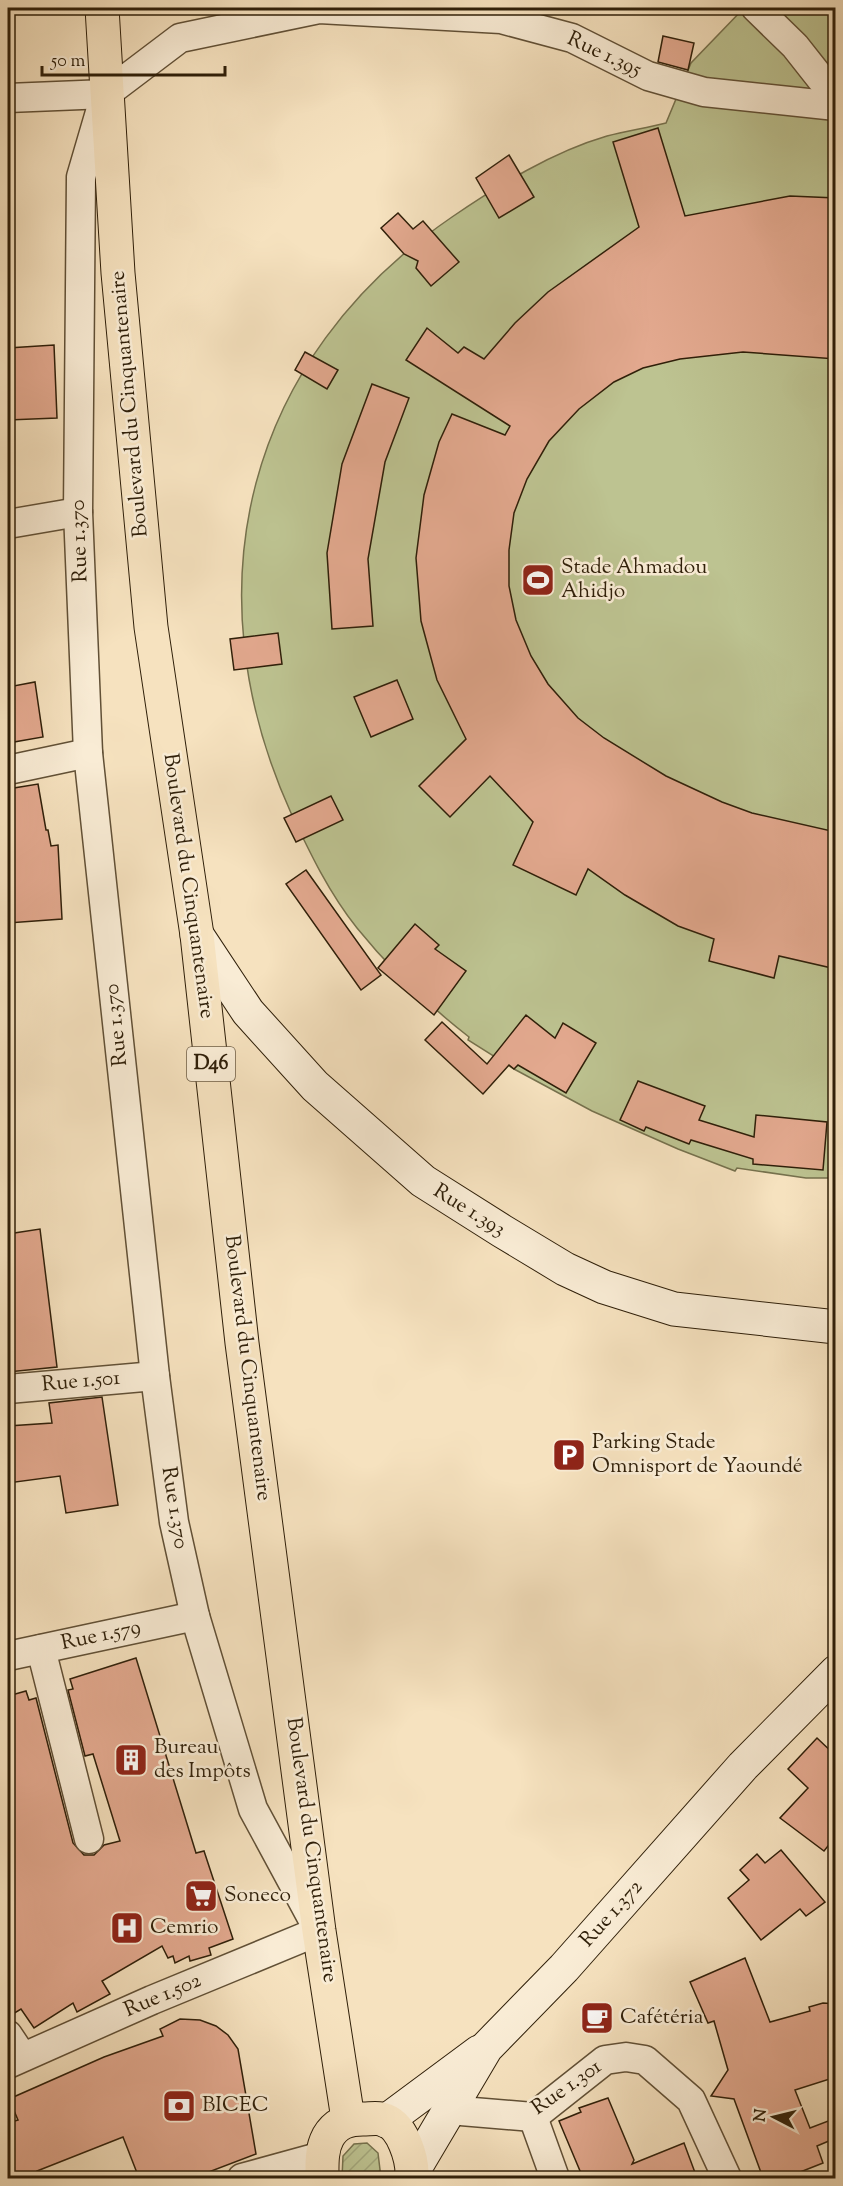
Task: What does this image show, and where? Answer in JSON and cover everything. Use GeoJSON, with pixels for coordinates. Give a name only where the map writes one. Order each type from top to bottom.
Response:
{"type":"FeatureCollection","features":[{"type":"Feature","properties":{"kind":"main road","name":"Boulevard du Cinquantenaire"},"geometry":{"type":"LineString","coordinates":[[102,8],[118,273],[151,627],[197,935],[242,1343],[320,1931],[348,2119]]}},
{"type":"Feature","properties":{"kind":"main road","name":"Rue 1.393"},"geometry":{"type":"LineString","coordinates":[[197,935],[248,1012],[315,1086],[423,1181],[502,1231],[565,1269],[604,1287],[674,1309],[834,1326]]}},
{"type":"Feature","properties":{"kind":"main road","name":"Rue 1.372"},"geometry":{"type":"LineString","coordinates":[[412,2176],[486,2048],[564,1968],[743,1766],[836,1672]]}},
{"type":"Feature","properties":{"kind":"main road"},"geometry":{"type":"LineString","coordinates":[[322,2167],[327,2139],[334,2127],[348,2119],[386,2121],[486,2048]]}},
{"type":"Feature","properties":{"kind":"main road"},"geometry":{"type":"LineString","coordinates":[[386,2121],[397,2131],[409,2151],[412,2176]]}},
{"type":"Feature","properties":{"kind":"street"},"geometry":{"type":"LineString","coordinates":[[756,8],[795,46],[836,98]]}},
{"type":"Feature","properties":{"kind":"street","name":"Rue 1.395"},"geometry":{"type":"LineString","coordinates":[[106,94],[180,38],[319,9],[501,19],[572,38],[648,76],[705,92],[836,106]]}},
{"type":"Feature","properties":{"kind":"street"},"geometry":{"type":"LineString","coordinates":[[8,98],[106,94]]}},
{"type":"Feature","properties":{"kind":"street","name":"Rue 1.370"},"geometry":{"type":"LineString","coordinates":[[106,94],[81,177],[78,512],[88,753],[155,1376],[174,1522],[195,1616],[253,1809],[320,1931]]}},
{"type":"Feature","properties":{"kind":"street"},"geometry":{"type":"LineString","coordinates":[[8,524],[78,512]]}},
{"type":"Feature","properties":{"kind":"street"},"geometry":{"type":"LineString","coordinates":[[8,770],[88,753]]}},
{"type":"Feature","properties":{"kind":"street","name":"Rue 1.501"},"geometry":{"type":"LineString","coordinates":[[8,1389],[155,1376]]}},
{"type":"Feature","properties":{"kind":"street","name":"Rue 1.579"},"geometry":{"type":"LineString","coordinates":[[8,1656],[195,1616]]}},
{"type":"Feature","properties":{"kind":"street"},"geometry":{"type":"LineString","coordinates":[[41,1649],[89,1839]]}},
{"type":"Feature","properties":{"kind":"street","name":"Rue 1.502"},"geometry":{"type":"LineString","coordinates":[[12,2052],[320,1931]]}},
{"type":"Feature","properties":{"kind":"street","name":"Rue 1.301"},"geometry":{"type":"LineString","coordinates":[[450,2110],[533,2117],[605,2060],[626,2057],[645,2060],[692,2100],[727,2178]]}},
{"type":"Feature","properties":{"kind":"street"},"geometry":{"type":"LineString","coordinates":[[533,2117],[555,2178]]}},
{"type":"Feature","properties":{"kind":"street"},"geometry":{"type":"LineString","coordinates":[[242,2178],[322,2167]]}},
{"type":"Feature","properties":{"kind":"green space","name":"Stade Ahmadou Ahidjo"},"geometry":{"type":"Polygon","coordinates":[[[744,8],[835,8],[835,1178],[806,1178],[737,1168],[735,1171],[592,1111],[514,1069],[468,1040],[469,1037],[410,986],[383,958],[347,915],[321,872],[291,813],[260,728],[244,644],[243,562],[256,483],[284,408],[326,338],[382,274],[452,217],[488,193],[526,170],[586,143],[614,134],[666,123],[691,63],[744,8]]]}},
{"type":"Feature","properties":{"kind":"green space"},"geometry":{"type":"Polygon","coordinates":[[[367,2143],[378,2153],[381,2178],[342,2178],[343,2156],[354,2144],[367,2143]]]}},
{"type":"Feature","properties":{"kind":"building"},"geometry":{"type":"Polygon","coordinates":[[[663,36],[694,43],[688,70],[658,62],[663,36]]]}},
{"type":"Feature","properties":{"kind":"building"},"geometry":{"type":"Polygon","coordinates":[[[658,128],[685,216],[790,196],[836,198],[836,359],[743,352],[680,359],[643,368],[614,382],[579,409],[549,441],[527,479],[514,513],[509,550],[509,586],[516,620],[531,656],[548,684],[578,718],[604,738],[666,776],[722,802],[752,813],[836,832],[836,969],[779,956],[774,978],[709,961],[714,939],[678,926],[625,895],[588,869],[576,895],[513,865],[533,822],[490,776],[450,817],[419,786],[466,739],[437,680],[421,621],[416,558],[424,495],[439,442],[452,414],[505,435],[510,426],[406,360],[427,328],[458,353],[464,347],[484,359],[515,323],[548,292],[639,227],[613,142],[658,128]]]}},
{"type":"Feature","properties":{"kind":"building"},"geometry":{"type":"Polygon","coordinates":[[[509,155],[534,197],[499,218],[476,178],[509,155]]]}},
{"type":"Feature","properties":{"kind":"building"},"geometry":{"type":"Polygon","coordinates":[[[398,213],[413,229],[423,221],[459,262],[431,286],[416,268],[418,261],[404,254],[381,228],[398,213]]]}},
{"type":"Feature","properties":{"kind":"building"},"geometry":{"type":"Polygon","coordinates":[[[54,345],[57,418],[8,420],[8,348],[54,345]]]}},
{"type":"Feature","properties":{"kind":"building"},"geometry":{"type":"Polygon","coordinates":[[[305,352],[338,370],[327,389],[295,370],[305,352]]]}},
{"type":"Feature","properties":{"kind":"building"},"geometry":{"type":"Polygon","coordinates":[[[372,384],[409,398],[385,462],[368,559],[373,626],[332,629],[327,553],[342,464],[372,384]]]}},
{"type":"Feature","properties":{"kind":"building"},"geometry":{"type":"Polygon","coordinates":[[[278,633],[282,664],[234,670],[230,639],[278,633]]]}},
{"type":"Feature","properties":{"kind":"building"},"geometry":{"type":"Polygon","coordinates":[[[397,680],[413,719],[371,737],[354,697],[397,680]]]}},
{"type":"Feature","properties":{"kind":"building"},"geometry":{"type":"Polygon","coordinates":[[[35,682],[43,737],[8,743],[8,687],[35,682]]]}},
{"type":"Feature","properties":{"kind":"building"},"geometry":{"type":"Polygon","coordinates":[[[38,784],[51,846],[58,845],[62,919],[8,923],[8,789],[38,784]]]}},
{"type":"Feature","properties":{"kind":"building"},"geometry":{"type":"Polygon","coordinates":[[[331,796],[343,820],[296,842],[284,818],[331,796]]]}},
{"type":"Feature","properties":{"kind":"building"},"geometry":{"type":"Polygon","coordinates":[[[306,870],[381,975],[361,990],[286,884],[306,870]]]}},
{"type":"Feature","properties":{"kind":"building"},"geometry":{"type":"Polygon","coordinates":[[[415,924],[439,945],[435,949],[466,971],[434,1015],[378,968],[415,924]]]}},
{"type":"Feature","properties":{"kind":"building"},"geometry":{"type":"Polygon","coordinates":[[[526,1015],[555,1038],[563,1023],[596,1043],[566,1093],[518,1065],[514,1069],[509,1065],[483,1094],[425,1040],[442,1022],[487,1064],[526,1015]]]}},
{"type":"Feature","properties":{"kind":"building"},"geometry":{"type":"Polygon","coordinates":[[[638,1081],[705,1106],[699,1120],[754,1137],[756,1115],[827,1122],[823,1170],[753,1164],[753,1159],[691,1140],[689,1144],[646,1127],[644,1131],[620,1120],[638,1081]]]}},
{"type":"Feature","properties":{"kind":"building"},"geometry":{"type":"Polygon","coordinates":[[[40,1229],[57,1367],[8,1372],[8,1234],[40,1229]]]}},
{"type":"Feature","properties":{"kind":"building"},"geometry":{"type":"Polygon","coordinates":[[[102,1397],[118,1505],[66,1513],[60,1476],[8,1483],[8,1426],[52,1423],[49,1403],[102,1397]]]}},
{"type":"Feature","properties":{"kind":"building"},"geometry":{"type":"Polygon","coordinates":[[[136,1658],[196,1853],[204,1851],[233,1939],[209,1948],[211,1955],[190,1961],[189,1956],[175,1963],[173,1956],[168,1958],[162,1946],[102,1981],[110,1994],[77,2012],[73,2003],[34,2028],[21,2009],[8,2017],[8,1696],[26,1691],[29,1700],[36,1698],[73,1843],[84,1855],[94,1855],[104,1845],[120,1841],[93,1754],[85,1756],[68,1690],[73,1689],[70,1679],[136,1658]]]}},
{"type":"Feature","properties":{"kind":"building"},"geometry":{"type":"Polygon","coordinates":[[[817,1738],[836,1756],[836,1836],[824,1851],[780,1818],[808,1788],[788,1769],[817,1738]]]}},
{"type":"Feature","properties":{"kind":"building"},"geometry":{"type":"Polygon","coordinates":[[[781,1850],[825,1902],[806,1916],[800,1909],[761,1940],[728,1898],[749,1880],[740,1870],[757,1854],[765,1863],[781,1850]]]}},
{"type":"Feature","properties":{"kind":"building"},"geometry":{"type":"Polygon","coordinates":[[[745,1958],[770,2022],[810,2011],[809,2007],[823,2003],[836,2004],[836,2077],[795,2090],[810,2128],[836,2118],[836,2138],[817,2146],[823,2163],[785,2178],[763,2178],[734,2099],[711,2096],[728,2070],[714,2021],[708,2023],[690,1982],[745,1958]]]}},
{"type":"Feature","properties":{"kind":"building","name":"BICEC"},"geometry":{"type":"Polygon","coordinates":[[[180,2019],[200,2020],[216,2026],[228,2035],[238,2049],[256,2154],[193,2178],[139,2178],[123,2137],[37,2171],[39,2178],[8,2178],[8,2123],[18,2120],[9,2099],[104,2057],[163,2036],[160,2029],[180,2019]]]}},
{"type":"Feature","properties":{"kind":"building"},"geometry":{"type":"Polygon","coordinates":[[[608,2098],[634,2160],[632,2164],[684,2143],[697,2178],[583,2178],[559,2121],[581,2112],[579,2108],[608,2098]]]}},
{"type":"Feature","properties":{"kind":"place","name":"Stade Ahmadou Ahidjo"},"geometry":{"type":"Point","coordinates":[538,580]}},
{"type":"Feature","properties":{"kind":"place","name":"Parking Stade Omnisport de Yaoundé"},"geometry":{"type":"Point","coordinates":[569,1455]}},
{"type":"Feature","properties":{"kind":"place","name":"Bureau des Impôts"},"geometry":{"type":"Point","coordinates":[131,1760]}},
{"type":"Feature","properties":{"kind":"place","name":"Soneco"},"geometry":{"type":"Point","coordinates":[201,1896]}},
{"type":"Feature","properties":{"kind":"place","name":"Cemrio"},"geometry":{"type":"Point","coordinates":[127,1928]}},
{"type":"Feature","properties":{"kind":"place","name":"Cafétéria"},"geometry":{"type":"Point","coordinates":[597,2018]}},
{"type":"Feature","properties":{"kind":"place","name":"BICEC"},"geometry":{"type":"Point","coordinates":[179,2106]}}]}
